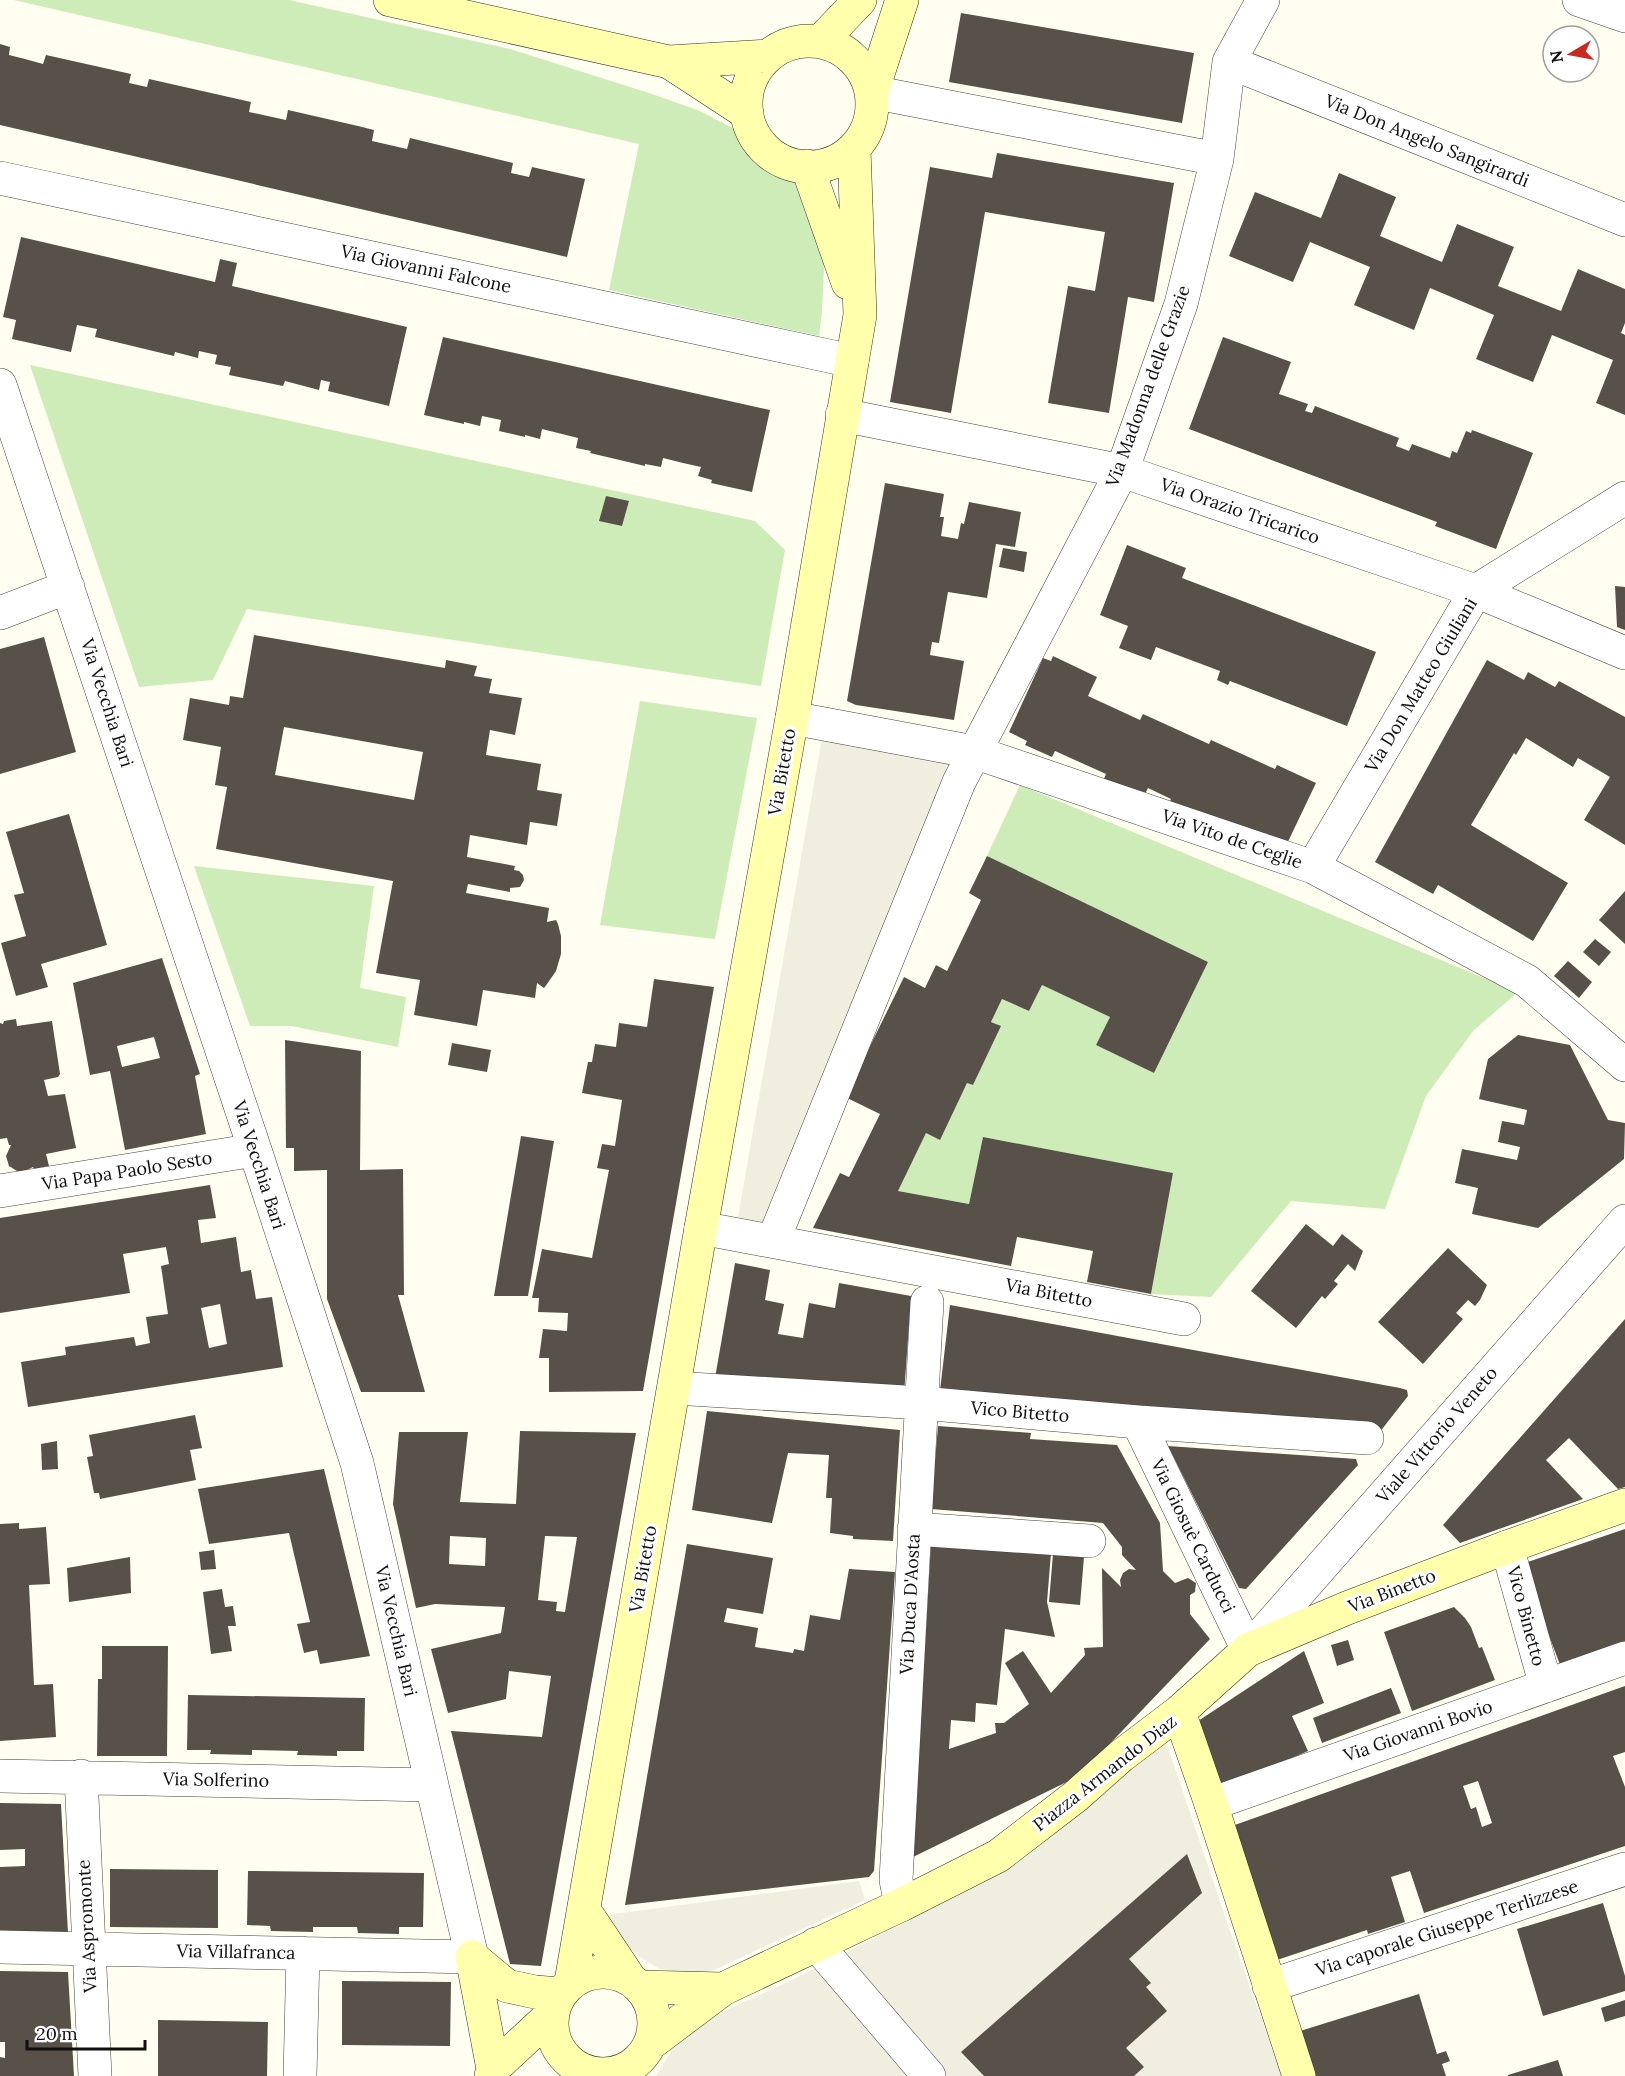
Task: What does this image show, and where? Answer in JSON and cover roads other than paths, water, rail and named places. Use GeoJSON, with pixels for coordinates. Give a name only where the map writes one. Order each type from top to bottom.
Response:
{"type":"FeatureCollection","features":[{"type":"Feature","properties":{"kind":"street"},"geometry":{"type":"LineString","coordinates":[[390,0],[669,62],[767,56]]}},
{"type":"Feature","properties":{"kind":"street"},"geometry":{"type":"LineString","coordinates":[[820,42],[860,0]]}},
{"type":"Feature","properties":{"kind":"street"},"geometry":{"type":"LineString","coordinates":[[872,92],[865,74],[852,57],[835,46],[820,42],[795,41],[777,49],[760,62],[750,80],[745,102],[748,123],[759,143],[774,158],[795,166],[816,167],[837,161],[854,149],[865,132],[872,113],[872,92],[902,0]]}},
{"type":"Feature","properties":{"kind":"street","name":"Via Madonna delle Grazie"},"geometry":{"type":"LineString","coordinates":[[773,1240],[954,793],[1122,471],[1181,304],[1217,159],[1229,62],[1263,0]]}},
{"type":"Feature","properties":{"kind":"street"},"geometry":{"type":"LineString","coordinates":[[1579,0],[1625,16]]}},
{"type":"Feature","properties":{"kind":"street"},"geometry":{"type":"LineString","coordinates":[[669,62],[747,113]]}},
{"type":"Feature","properties":{"kind":"street","name":"Via Don Angelo Sangirardi"},"geometry":{"type":"LineString","coordinates":[[1229,62],[1625,220]]}},
{"type":"Feature","properties":{"kind":"street"},"geometry":{"type":"LineString","coordinates":[[872,92],[1217,159]]}},
{"type":"Feature","properties":{"kind":"street","name":"Via Bitetto"},"geometry":{"type":"LineString","coordinates":[[561,1996],[584,1910],[860,315],[854,149]]}},
{"type":"Feature","properties":{"kind":"street"},"geometry":{"type":"LineString","coordinates":[[807,166],[860,315]]}},
{"type":"Feature","properties":{"kind":"street","name":"Via Giovanni Falcone"},"geometry":{"type":"LineString","coordinates":[[0,178],[852,361]]}},
{"type":"Feature","properties":{"kind":"street","name":"Via Vecchia Bari"},"geometry":{"type":"LineString","coordinates":[[0,385],[69,587],[357,1463],[472,1957]]}},
{"type":"Feature","properties":{"kind":"street","name":"Via Orazio Tricarico"},"geometry":{"type":"LineString","coordinates":[[842,415],[1122,471],[1476,591],[1625,653]]}},
{"type":"Feature","properties":{"kind":"street","name":"Via Don Matteo Giuliani"},"geometry":{"type":"LineString","coordinates":[[1313,867],[1476,591],[1625,498]]}},
{"type":"Feature","properties":{"kind":"street"},"geometry":{"type":"LineString","coordinates":[[0,613],[69,587]]}},
{"type":"Feature","properties":{"kind":"street","name":"Via Vito de Ceglie"},"geometry":{"type":"LineString","coordinates":[[792,718],[974,752],[1313,867],[1527,981],[1625,1065]]}},
{"type":"Feature","properties":{"kind":"street","name":"Via Papa Paolo Sesto"},"geometry":{"type":"LineString","coordinates":[[0,1191],[255,1150]]}},
{"type":"Feature","properties":{"kind":"street","name":"Viale Vittorio Veneto"},"geometry":{"type":"LineString","coordinates":[[1248,1650],[1625,1221]]}},
{"type":"Feature","properties":{"kind":"street","name":"Via Bitetto"},"geometry":{"type":"LineString","coordinates":[[701,1228],[1184,1319]]}},
{"type":"Feature","properties":{"kind":"street","name":"Via Duca D'Aosta"},"geometry":{"type":"LineString","coordinates":[[901,1905],[896,1880],[927,1302]]}},
{"type":"Feature","properties":{"kind":"street","name":"Vico Bitetto"},"geometry":{"type":"LineString","coordinates":[[674,1388],[921,1402],[1138,1422],[1367,1438]]}},
{"type":"Feature","properties":{"kind":"street","name":"Via Giosuè Carducci"},"geometry":{"type":"LineString","coordinates":[[1138,1422],[1248,1650]]}},
{"type":"Feature","properties":{"kind":"street","name":"Via Binetto"},"geometry":{"type":"LineString","coordinates":[[1179,1712],[1248,1650],[1347,1608],[1625,1504]]}},
{"type":"Feature","properties":{"kind":"street"},"geometry":{"type":"LineString","coordinates":[[914,1529],[1089,1541]]}},
{"type":"Feature","properties":{"kind":"street","name":"Vico Binetto"},"geometry":{"type":"LineString","coordinates":[[1507,1547],[1545,1686]]}},
{"type":"Feature","properties":{"kind":"street","name":"Via Giovanni Bovio"},"geometry":{"type":"LineString","coordinates":[[1211,1804],[1625,1658]]}},
{"type":"Feature","properties":{"kind":"street","name":"Piazza Armando Diaz"},"geometry":{"type":"LineString","coordinates":[[650,2044],[723,1989],[901,1905],[998,1856],[1179,1712],[1299,2076]]}},
{"type":"Feature","properties":{"kind":"street","name":"Via Solferino"},"geometry":{"type":"LineString","coordinates":[[0,1776],[431,1785]]}},
{"type":"Feature","properties":{"kind":"street","name":"Via Aspromonte"},"geometry":{"type":"LineString","coordinates":[[81,1776],[95,2076]]}},
{"type":"Feature","properties":{"kind":"street","name":"Via caporale Giuseppe Terlizzese"},"geometry":{"type":"LineString","coordinates":[[1269,1986],[1625,1869]]}},
{"type":"Feature","properties":{"kind":"street"},"geometry":{"type":"LineString","coordinates":[[561,1996],[552,2030],[557,2045],[566,2059],[579,2069],[593,2075],[612,2074],[627,2068],[640,2058],[650,2044],[654,2029],[653,2014],[648,2000],[584,1910]]}},
{"type":"Feature","properties":{"kind":"street"},"geometry":{"type":"LineString","coordinates":[[816,1944],[929,2076]]}},
{"type":"Feature","properties":{"kind":"street","name":"Via Villafranca"},"geometry":{"type":"LineString","coordinates":[[0,1947],[472,1957]]}},
{"type":"Feature","properties":{"kind":"street"},"geometry":{"type":"LineString","coordinates":[[300,2076],[303,1953]]}},
{"type":"Feature","properties":{"kind":"street"},"geometry":{"type":"LineString","coordinates":[[472,1957],[507,1986],[561,1996]]}},
{"type":"Feature","properties":{"kind":"street"},"geometry":{"type":"LineString","coordinates":[[472,1957],[492,2073]]}},
{"type":"Feature","properties":{"kind":"street"},"geometry":{"type":"LineString","coordinates":[[492,2073],[582,1976],[606,1971],[619,1974],[635,1983],[723,1989]]}}]}
